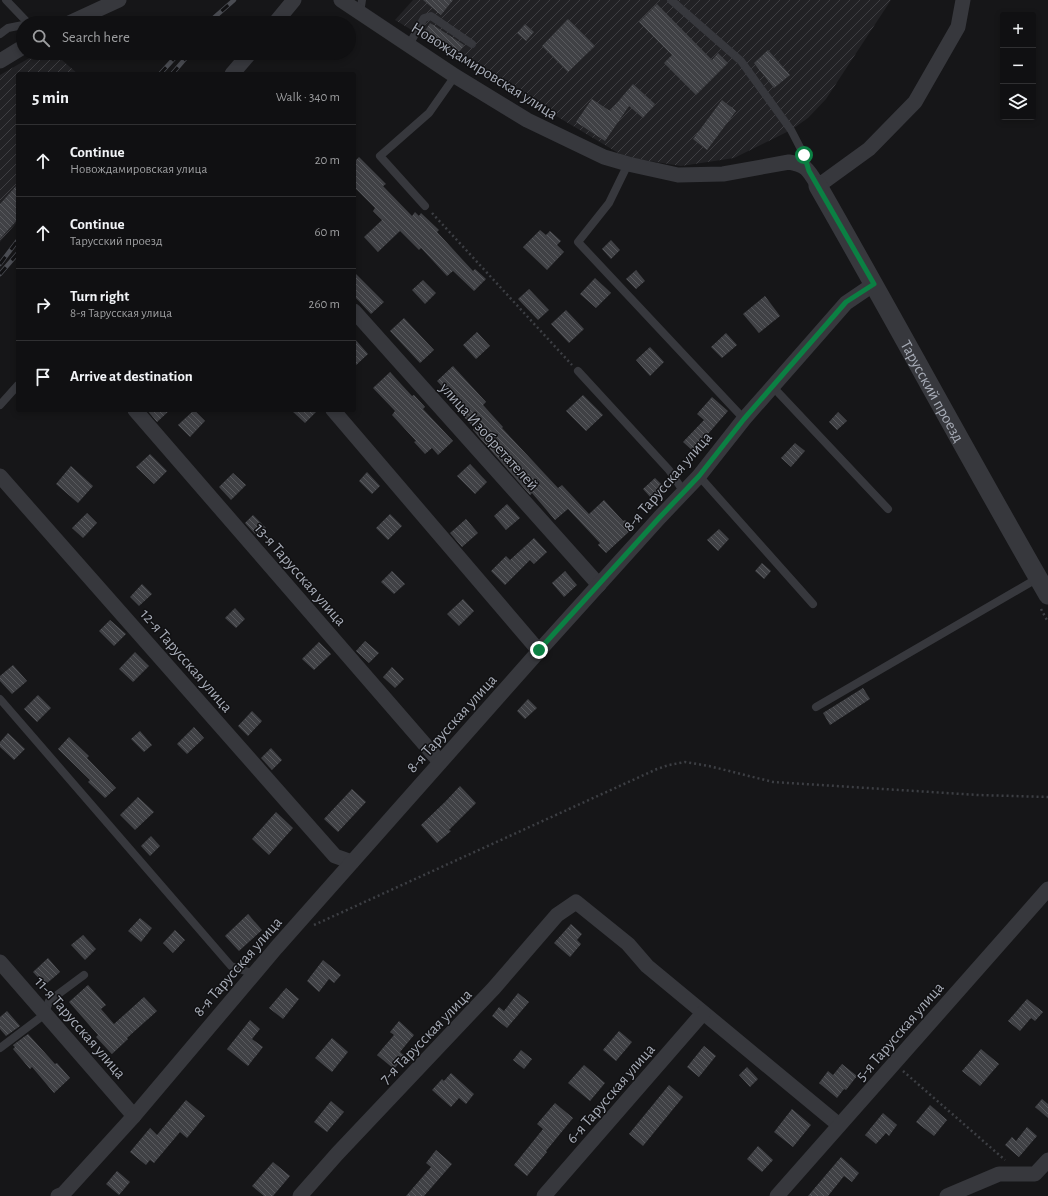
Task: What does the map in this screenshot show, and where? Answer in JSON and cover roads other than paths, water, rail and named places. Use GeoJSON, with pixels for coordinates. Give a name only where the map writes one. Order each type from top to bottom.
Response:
{"type":"FeatureCollection","features":[{"type":"Feature","properties":{"kind":"street"},"geometry":{"type":"LineString","coordinates":[[84,16],[119,0]]}},
{"type":"Feature","properties":{"kind":"street"},"geometry":{"type":"LineString","coordinates":[[281,16],[294,0]]}},
{"type":"Feature","properties":{"kind":"street","name":"Новождамировская улица"},"geometry":{"type":"LineString","coordinates":[[341,0],[361,6],[409,45],[455,76],[527,120],[604,157],[678,175],[723,174],[789,162],[800,164],[814,178]]}},
{"type":"Feature","properties":{"kind":"street"},"geometry":{"type":"LineString","coordinates":[[814,178],[869,149],[915,102],[958,27],[963,0]]}},
{"type":"Feature","properties":{"kind":"street"},"geometry":{"type":"LineString","coordinates":[[0,61],[16,51]]}},
{"type":"Feature","properties":{"kind":"street"},"geometry":{"type":"LineString","coordinates":[[234,72],[244,60]]}},
{"type":"Feature","properties":{"kind":"street","name":"Тарусский проезд"},"geometry":{"type":"LineString","coordinates":[[814,178],[1048,595]]}},
{"type":"Feature","properties":{"kind":"street","name":"8-я Тарусская улица"},"geometry":{"type":"LineString","coordinates":[[60,1195],[134,1116],[291,931],[539,650],[699,476],[744,419],[846,302],[874,284]]}},
{"type":"Feature","properties":{"kind":"street","name":"улица Изобретателей"},"geometry":{"type":"LineString","coordinates":[[356,313],[599,585]]}},
{"type":"Feature","properties":{"kind":"street","name":"13-я Тарусская улица"},"geometry":{"type":"LineString","coordinates":[[137,412],[440,762]]}},
{"type":"Feature","properties":{"kind":"street"},"geometry":{"type":"LineString","coordinates":[[335,412],[539,650]]}},
{"type":"Feature","properties":{"kind":"street","name":"12-я Тарусская улица"},"geometry":{"type":"LineString","coordinates":[[0,476],[335,856],[352,862]]}},
{"type":"Feature","properties":{"kind":"street","name":"5-я Тарусская улица"},"geometry":{"type":"LineString","coordinates":[[777,1196],[1048,889]]}},
{"type":"Feature","properties":{"kind":"street","name":"7-я Тарусская улица"},"geometry":{"type":"LineString","coordinates":[[300,1196],[337,1154],[494,988],[557,915],[576,902],[628,944],[647,966],[703,1013]]}},
{"type":"Feature","properties":{"kind":"street","name":"11-я Тарусская улица"},"geometry":{"type":"LineString","coordinates":[[0,962],[134,1116]]}},
{"type":"Feature","properties":{"kind":"street"},"geometry":{"type":"LineString","coordinates":[[703,1013],[839,1125]]}},
{"type":"Feature","properties":{"kind":"street","name":"6-я Тарусская улица"},"geometry":{"type":"LineString","coordinates":[[544,1196],[703,1013]]}},
{"type":"Feature","properties":{"kind":"street"},"geometry":{"type":"LineString","coordinates":[[947,1196],[999,1174],[1035,1174],[1048,1160]]}},
{"type":"Feature","properties":{"kind":"lane"},"geometry":{"type":"LineString","coordinates":[[6,0],[21,16]]}},
{"type":"Feature","properties":{"kind":"lane"},"geometry":{"type":"LineString","coordinates":[[671,0],[741,61],[791,130],[814,178]]}},
{"type":"Feature","properties":{"kind":"lane"},"geometry":{"type":"LineString","coordinates":[[409,45],[424,18],[431,16],[472,44]]}},
{"type":"Feature","properties":{"kind":"lane"},"geometry":{"type":"LineString","coordinates":[[0,34],[8,28],[16,26]]}},
{"type":"Feature","properties":{"kind":"lane"},"geometry":{"type":"LineString","coordinates":[[425,206],[380,156],[429,113],[455,76]]}},
{"type":"Feature","properties":{"kind":"lane"},"geometry":{"type":"LineString","coordinates":[[628,164],[609,203],[578,242],[744,419]]}},
{"type":"Feature","properties":{"kind":"lane"},"geometry":{"type":"LineString","coordinates":[[578,371],[669,470],[684,492]]}},
{"type":"Feature","properties":{"kind":"lane"},"geometry":{"type":"LineString","coordinates":[[0,405],[16,387]]}},
{"type":"Feature","properties":{"kind":"lane"},"geometry":{"type":"LineString","coordinates":[[773,387],[888,509]]}},
{"type":"Feature","properties":{"kind":"lane"},"geometry":{"type":"LineString","coordinates":[[699,476],[813,604]]}},
{"type":"Feature","properties":{"kind":"lane"},"geometry":{"type":"LineString","coordinates":[[816,707],[1038,578]]}},
{"type":"Feature","properties":{"kind":"lane"},"geometry":{"type":"LineString","coordinates":[[0,699],[231,966],[254,974]]}},
{"type":"Feature","properties":{"kind":"lane"},"geometry":{"type":"LineString","coordinates":[[0,1048],[45,1014],[49,1001],[84,975]]}},
{"type":"Feature","properties":{"kind":"railway"},"geometry":{"type":"LineString","coordinates":[[216,16],[234,0]]}},
{"type":"Feature","properties":{"kind":"railway"},"geometry":{"type":"LineString","coordinates":[[162,72],[173,60]]}},
{"type":"Feature","properties":{"kind":"railway"},"geometry":{"type":"LineString","coordinates":[[174,72],[184,60]]}},
{"type":"Feature","properties":{"kind":"railway"},"geometry":{"type":"LineString","coordinates":[[0,264],[16,243]]}},
{"type":"Feature","properties":{"kind":"railway"},"geometry":{"type":"LineString","coordinates":[[0,274],[16,255]]}}]}
